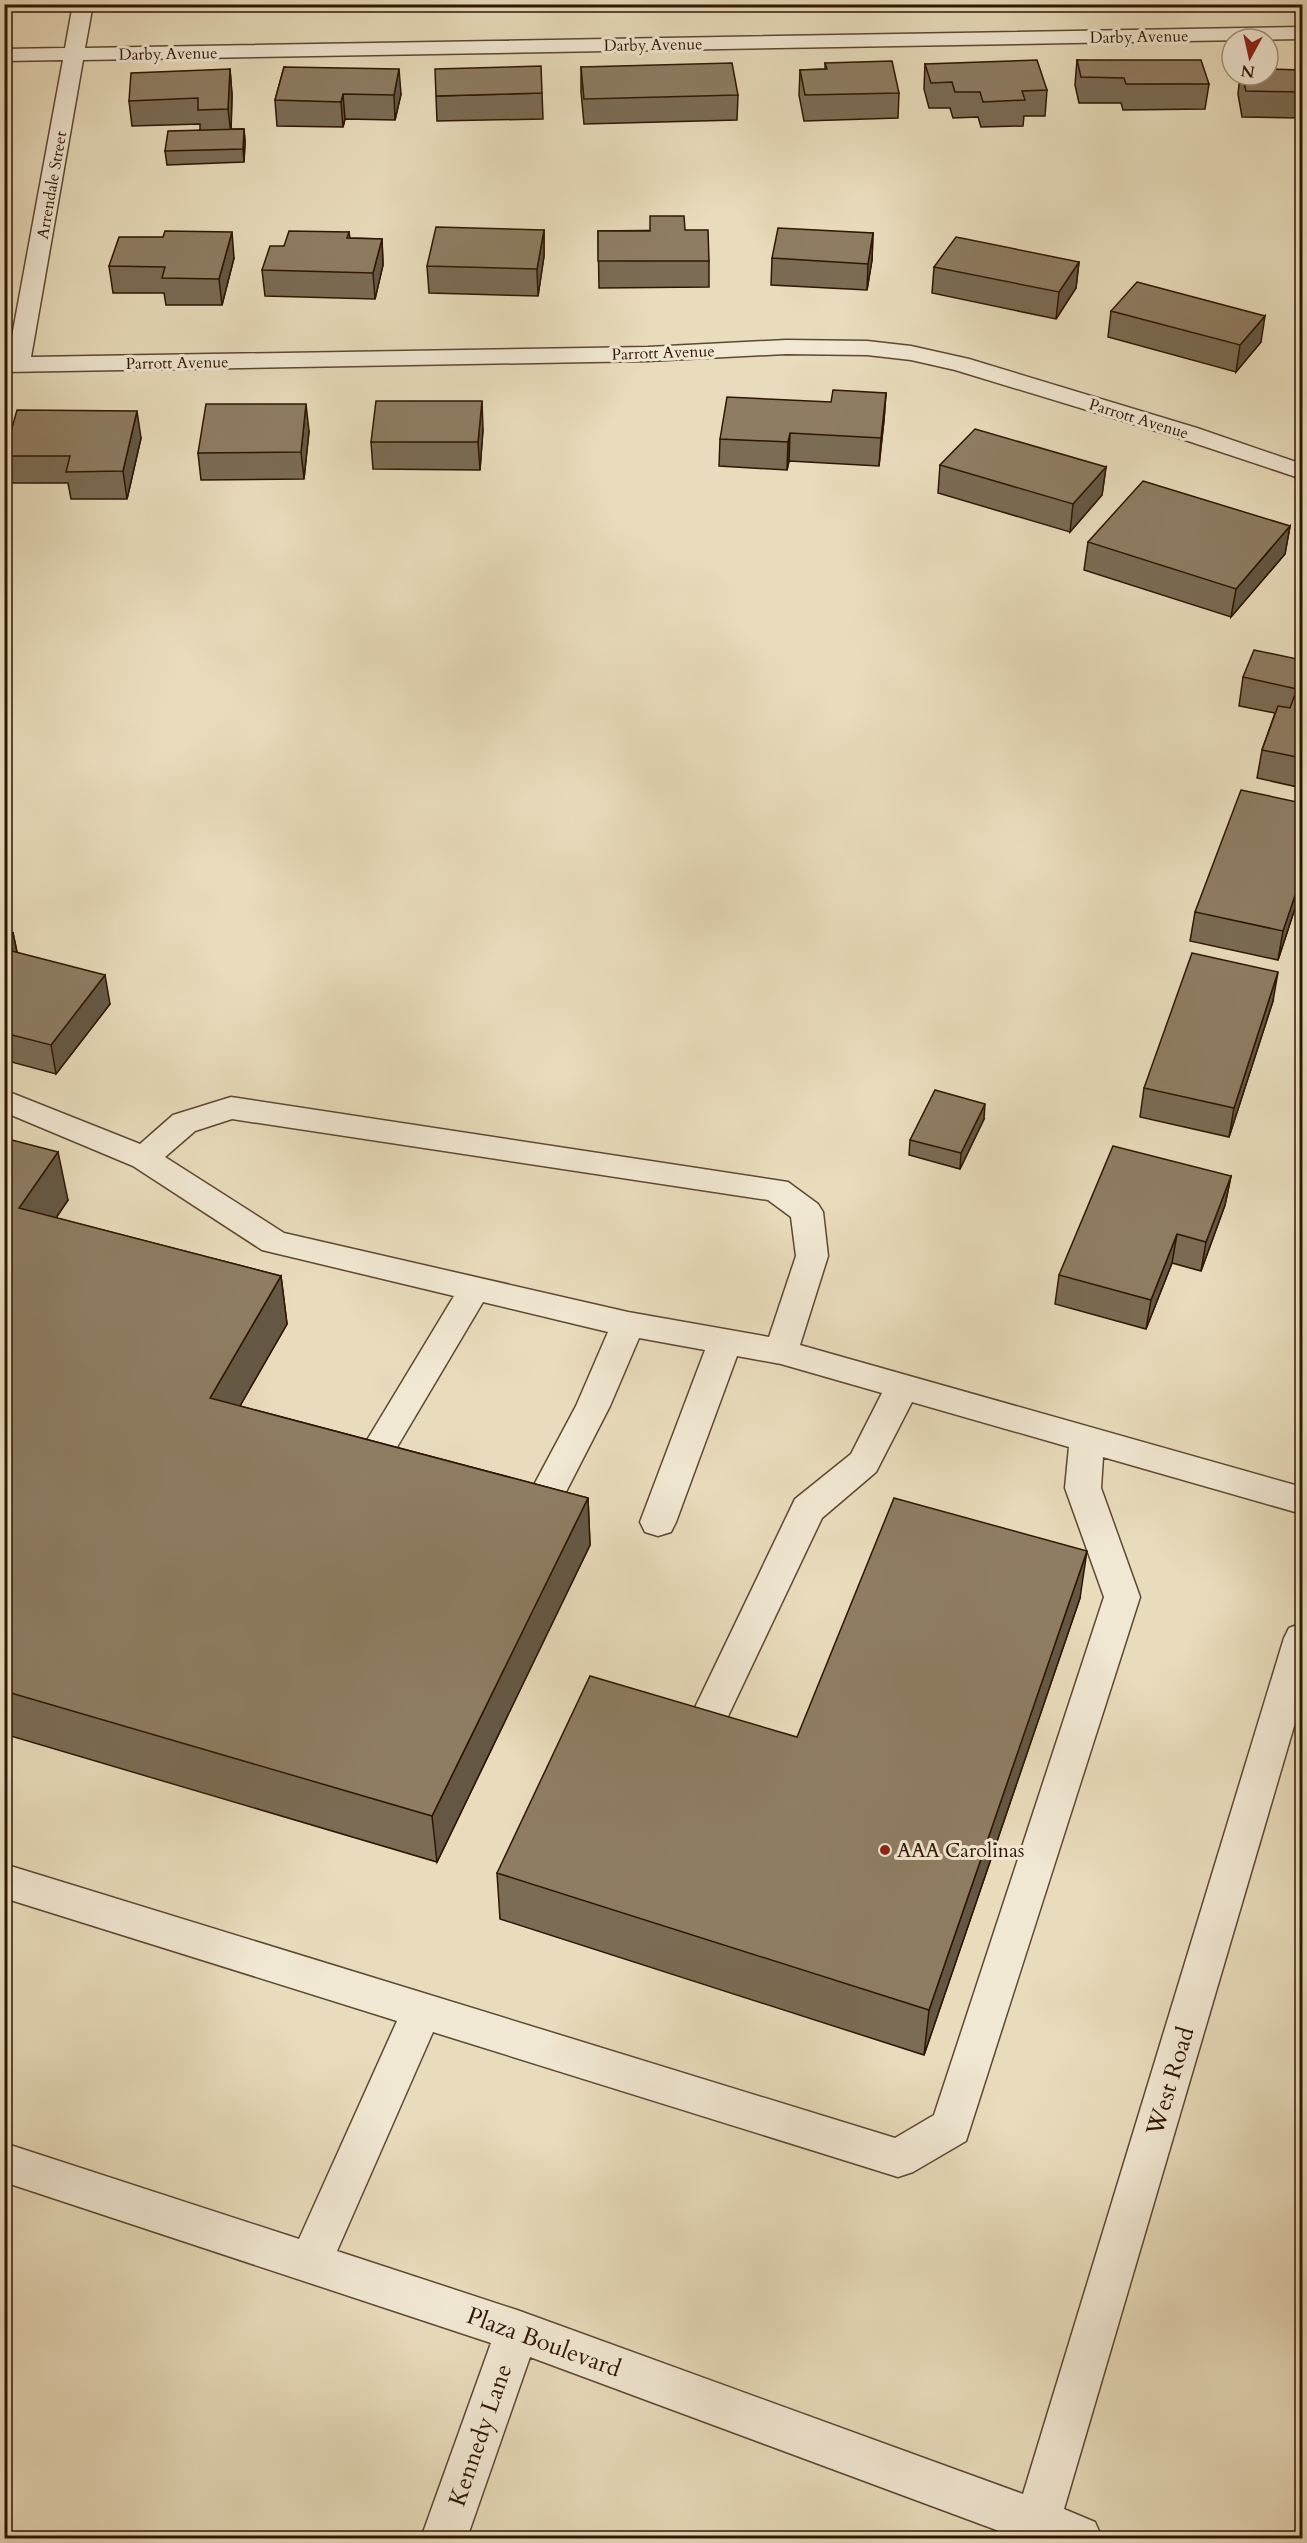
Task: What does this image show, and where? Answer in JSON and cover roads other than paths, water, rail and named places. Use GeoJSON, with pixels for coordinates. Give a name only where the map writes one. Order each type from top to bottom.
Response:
{"type":"FeatureCollection","features":[{"type":"Feature","properties":{"kind":"street","name":"Arrendale Street"},"geometry":{"type":"LineString","coordinates":[[11,365],[75,54],[83,4]]}},
{"type":"Feature","properties":{"kind":"street","name":"Darby Avenue"},"geometry":{"type":"LineString","coordinates":[[4,55],[1302,33]]}},
{"type":"Feature","properties":{"kind":"street","name":"Parrott Avenue"},"geometry":{"type":"LineString","coordinates":[[11,365],[648,354],[786,347],[867,348],[911,353],[972,368],[1188,433],[1302,472]]}},
{"type":"Feature","properties":{"kind":"street"},"geometry":{"type":"LineString","coordinates":[[4,1100],[144,1158],[274,1242],[628,1324],[781,1352],[1302,1500]]}},
{"type":"Feature","properties":{"kind":"street"},"geometry":{"type":"LineString","coordinates":[[144,1158],[184,1123],[231,1108],[777,1190],[807,1212],[812,1256],[781,1352]]}},
{"type":"Feature","properties":{"kind":"street"},"geometry":{"type":"LineString","coordinates":[[375,1455],[475,1288]]}},
{"type":"Feature","properties":{"kind":"street"},"geometry":{"type":"LineString","coordinates":[[537,1514],[593,1406],[628,1324]]}},
{"type":"Feature","properties":{"kind":"street"},"geometry":{"type":"LineString","coordinates":[[658,1522],[725,1342]]}},
{"type":"Feature","properties":{"kind":"street"},"geometry":{"type":"LineString","coordinates":[[708,1720],[808,1509],[864,1463],[902,1386]]}},
{"type":"Feature","properties":{"kind":"street"},"geometry":{"type":"LineString","coordinates":[[4,1881],[898,2158],[951,2127],[1122,1597],[1083,1488],[1087,1439]]}},
{"type":"Feature","properties":{"kind":"street","name":"West Road"},"geometry":{"type":"LineString","coordinates":[[1037,2523],[1302,1638]]}},
{"type":"Feature","properties":{"kind":"street"},"geometry":{"type":"LineString","coordinates":[[310,2262],[422,2011]]}},
{"type":"Feature","properties":{"kind":"street","name":"Plaza Boulevard"},"geometry":{"type":"LineString","coordinates":[[4,2162],[517,2331],[1079,2538]]}},
{"type":"Feature","properties":{"kind":"street","name":"Kennedy Lane"},"geometry":{"type":"LineString","coordinates":[[444,2538],[517,2331]]}},
{"type":"Feature","properties":{"kind":"place","name":"AAA Carolinas"},"geometry":{"type":"Point","coordinates":[885,1850]}}]}
